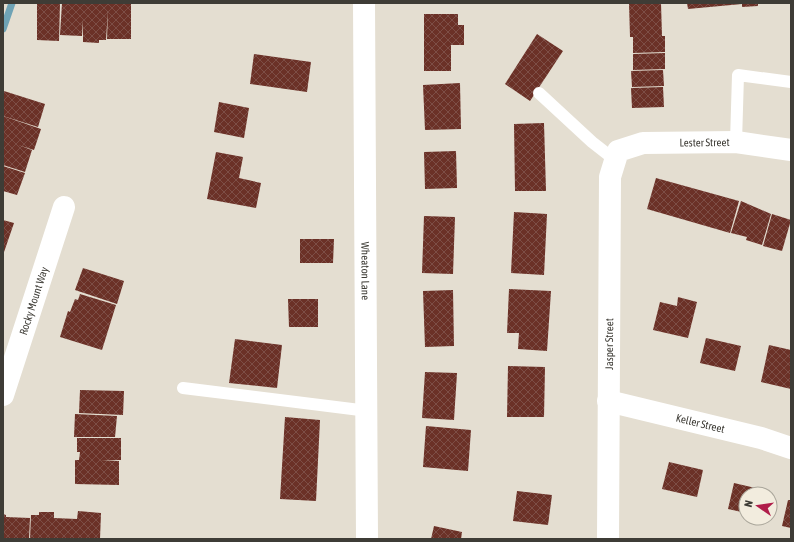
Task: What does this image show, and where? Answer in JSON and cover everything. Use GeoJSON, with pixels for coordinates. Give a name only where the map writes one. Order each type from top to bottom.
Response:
{"type":"FeatureCollection","features":[{"type":"Feature","properties":{"kind":"street","name":"Wheaton Lane"},"geometry":{"type":"LineString","coordinates":[[364,3],[368,411],[367,539]]}},
{"type":"Feature","properties":{"kind":"street","name":"Lester Street"},"geometry":{"type":"LineString","coordinates":[[617,156],[643,143],[736,142],[791,150]]}},
{"type":"Feature","properties":{"kind":"street","name":"Jasper Street"},"geometry":{"type":"LineString","coordinates":[[608,539],[610,177],[617,156]]}},
{"type":"Feature","properties":{"kind":"street","name":"Rocky Mount Way"},"geometry":{"type":"LineString","coordinates":[[3,395],[64,207]]}},
{"type":"Feature","properties":{"kind":"street","name":"Keller Street"},"geometry":{"type":"LineString","coordinates":[[608,401],[761,438],[791,448]]}},
{"type":"Feature","properties":{"kind":"lane"},"geometry":{"type":"LineString","coordinates":[[736,142],[738,75],[791,82]]}},
{"type":"Feature","properties":{"kind":"lane"},"geometry":{"type":"LineString","coordinates":[[540,93],[592,142],[617,156]]}},
{"type":"Feature","properties":{"kind":"lane"},"geometry":{"type":"LineString","coordinates":[[183,388],[368,411]]}},
{"type":"Feature","properties":{"kind":"building"},"geometry":{"type":"Polygon","coordinates":[[[37,3],[60,3],[59,41],[37,40],[37,3]]]}},
{"type":"Feature","properties":{"kind":"building"},"geometry":{"type":"Polygon","coordinates":[[[62,3],[131,3],[131,39],[107,39],[108,10],[106,40],[99,40],[99,43],[83,42],[83,20],[82,36],[60,35],[62,3]]]}},
{"type":"Feature","properties":{"kind":"building"},"geometry":{"type":"Polygon","coordinates":[[[629,3],[661,3],[662,36],[665,36],[665,52],[633,53],[633,37],[630,37],[629,3]]]}},
{"type":"Feature","properties":{"kind":"building"},"geometry":{"type":"Polygon","coordinates":[[[687,3],[758,3],[758,6],[742,7],[742,4],[688,9],[687,3]]]}},
{"type":"Feature","properties":{"kind":"building"},"geometry":{"type":"Polygon","coordinates":[[[424,14],[458,14],[458,25],[464,25],[464,45],[451,45],[451,71],[424,71],[424,14]]]}},
{"type":"Feature","properties":{"kind":"building"},"geometry":{"type":"Polygon","coordinates":[[[537,34],[563,51],[530,101],[505,84],[537,34]]]}},
{"type":"Feature","properties":{"kind":"building"},"geometry":{"type":"Polygon","coordinates":[[[665,53],[665,69],[633,70],[633,54],[665,53]]]}},
{"type":"Feature","properties":{"kind":"building"},"geometry":{"type":"Polygon","coordinates":[[[254,54],[311,62],[307,92],[250,84],[254,54]]]}},
{"type":"Feature","properties":{"kind":"building"},"geometry":{"type":"Polygon","coordinates":[[[663,70],[664,86],[632,87],[631,71],[663,70]]]}},
{"type":"Feature","properties":{"kind":"building"},"geometry":{"type":"Polygon","coordinates":[[[460,83],[461,129],[425,130],[423,85],[460,83]]]}},
{"type":"Feature","properties":{"kind":"building"},"geometry":{"type":"Polygon","coordinates":[[[663,87],[664,107],[632,108],[631,88],[663,87]]]}},
{"type":"Feature","properties":{"kind":"building"},"geometry":{"type":"Polygon","coordinates":[[[4,91],[45,104],[38,127],[3,116],[4,91]]]}},
{"type":"Feature","properties":{"kind":"building"},"geometry":{"type":"Polygon","coordinates":[[[219,102],[249,108],[244,138],[214,132],[219,102]]]}},
{"type":"Feature","properties":{"kind":"building"},"geometry":{"type":"Polygon","coordinates":[[[3,116],[41,129],[34,150],[18,145],[32,150],[25,172],[3,165],[3,116]]]}},
{"type":"Feature","properties":{"kind":"building"},"geometry":{"type":"Polygon","coordinates":[[[544,123],[546,191],[515,191],[514,124],[544,123]]]}},
{"type":"Feature","properties":{"kind":"building"},"geometry":{"type":"Polygon","coordinates":[[[456,151],[457,188],[425,189],[424,152],[456,151]]]}},
{"type":"Feature","properties":{"kind":"building"},"geometry":{"type":"Polygon","coordinates":[[[216,152],[243,157],[239,178],[261,183],[256,208],[207,199],[216,152]]]}},
{"type":"Feature","properties":{"kind":"building"},"geometry":{"type":"Polygon","coordinates":[[[3,166],[25,173],[17,195],[3,191],[3,166]]]}},
{"type":"Feature","properties":{"kind":"building"},"geometry":{"type":"Polygon","coordinates":[[[656,178],[739,201],[730,233],[647,209],[656,178]]]}},
{"type":"Feature","properties":{"kind":"building"},"geometry":{"type":"Polygon","coordinates":[[[741,201],[771,214],[762,245],[746,240],[747,237],[731,233],[741,201]]]}},
{"type":"Feature","properties":{"kind":"building"},"geometry":{"type":"Polygon","coordinates":[[[514,212],[547,214],[544,275],[511,273],[514,212]]]}},
{"type":"Feature","properties":{"kind":"building"},"geometry":{"type":"Polygon","coordinates":[[[772,214],[791,220],[782,251],[763,246],[772,214]]]}},
{"type":"Feature","properties":{"kind":"building"},"geometry":{"type":"Polygon","coordinates":[[[424,216],[455,217],[453,274],[422,273],[424,216]]]}},
{"type":"Feature","properties":{"kind":"building"},"geometry":{"type":"Polygon","coordinates":[[[3,220],[14,223],[3,255],[3,220]]]}},
{"type":"Feature","properties":{"kind":"building"},"geometry":{"type":"Polygon","coordinates":[[[300,239],[334,239],[333,263],[300,263],[300,239]]]}},
{"type":"Feature","properties":{"kind":"building"},"geometry":{"type":"Polygon","coordinates":[[[83,268],[124,281],[117,304],[75,290],[83,268]]]}},
{"type":"Feature","properties":{"kind":"building"},"geometry":{"type":"Polygon","coordinates":[[[509,289],[551,291],[547,351],[518,349],[519,333],[507,333],[509,289]]]}},
{"type":"Feature","properties":{"kind":"building"},"geometry":{"type":"Polygon","coordinates":[[[453,290],[454,346],[425,347],[423,291],[453,290]]]}},
{"type":"Feature","properties":{"kind":"building"},"geometry":{"type":"Polygon","coordinates":[[[80,294],[116,305],[102,350],[60,337],[68,311],[70,312],[75,299],[78,300],[80,294]]]}},
{"type":"Feature","properties":{"kind":"building"},"geometry":{"type":"Polygon","coordinates":[[[678,297],[697,302],[688,338],[653,330],[660,302],[677,306],[678,297]]]}},
{"type":"Feature","properties":{"kind":"building"},"geometry":{"type":"Polygon","coordinates":[[[288,299],[318,299],[318,327],[289,327],[288,299]]]}},
{"type":"Feature","properties":{"kind":"building"},"geometry":{"type":"Polygon","coordinates":[[[706,338],[741,346],[735,371],[700,363],[706,338]]]}},
{"type":"Feature","properties":{"kind":"building"},"geometry":{"type":"Polygon","coordinates":[[[235,339],[282,345],[277,388],[229,383],[235,339]]]}},
{"type":"Feature","properties":{"kind":"building"},"geometry":{"type":"Polygon","coordinates":[[[769,345],[791,350],[791,389],[761,382],[769,345]]]}},
{"type":"Feature","properties":{"kind":"building"},"geometry":{"type":"Polygon","coordinates":[[[508,366],[545,367],[544,417],[507,417],[508,366]]]}},
{"type":"Feature","properties":{"kind":"building"},"geometry":{"type":"Polygon","coordinates":[[[425,372],[457,373],[454,420],[422,418],[425,372]]]}},
{"type":"Feature","properties":{"kind":"building"},"geometry":{"type":"Polygon","coordinates":[[[80,390],[124,391],[123,415],[79,413],[80,390]]]}},
{"type":"Feature","properties":{"kind":"building"},"geometry":{"type":"Polygon","coordinates":[[[75,414],[117,416],[115,437],[74,437],[75,414]]]}},
{"type":"Feature","properties":{"kind":"building"},"geometry":{"type":"Polygon","coordinates":[[[285,417],[320,420],[316,501],[280,499],[285,417]]]}},
{"type":"Feature","properties":{"kind":"building"},"geometry":{"type":"Polygon","coordinates":[[[426,426],[471,430],[468,471],[423,467],[426,426]]]}},
{"type":"Feature","properties":{"kind":"building"},"geometry":{"type":"Polygon","coordinates":[[[77,438],[121,438],[121,460],[101,460],[119,461],[119,485],[75,484],[75,460],[79,460],[80,452],[77,452],[77,438]]]}},
{"type":"Feature","properties":{"kind":"building"},"geometry":{"type":"Polygon","coordinates":[[[669,462],[703,470],[697,497],[662,489],[669,462]]]}},
{"type":"Feature","properties":{"kind":"building"},"geometry":{"type":"Polygon","coordinates":[[[734,483],[747,486],[738,486],[738,511],[728,509],[734,483]]]}},
{"type":"Feature","properties":{"kind":"building"},"geometry":{"type":"Polygon","coordinates":[[[517,491],[552,495],[548,525],[513,521],[517,491]]]}},
{"type":"Feature","properties":{"kind":"building"},"geometry":{"type":"Polygon","coordinates":[[[788,500],[791,500],[791,528],[782,526],[788,500]]]}},
{"type":"Feature","properties":{"kind":"building"},"geometry":{"type":"Polygon","coordinates":[[[78,511],[101,513],[100,539],[30,539],[31,515],[39,515],[39,512],[54,512],[54,518],[77,519],[78,511]]]}},
{"type":"Feature","properties":{"kind":"building"},"geometry":{"type":"Polygon","coordinates":[[[3,514],[6,515],[6,517],[30,518],[29,539],[3,539],[3,514]]]}},
{"type":"Feature","properties":{"kind":"building"},"geometry":{"type":"Polygon","coordinates":[[[434,526],[462,532],[461,539],[431,539],[434,526]]]}},
{"type":"Feature","properties":{"kind":"waterway"},"geometry":{"type":"LineString","coordinates":[[3,29],[12,3]]}}]}
